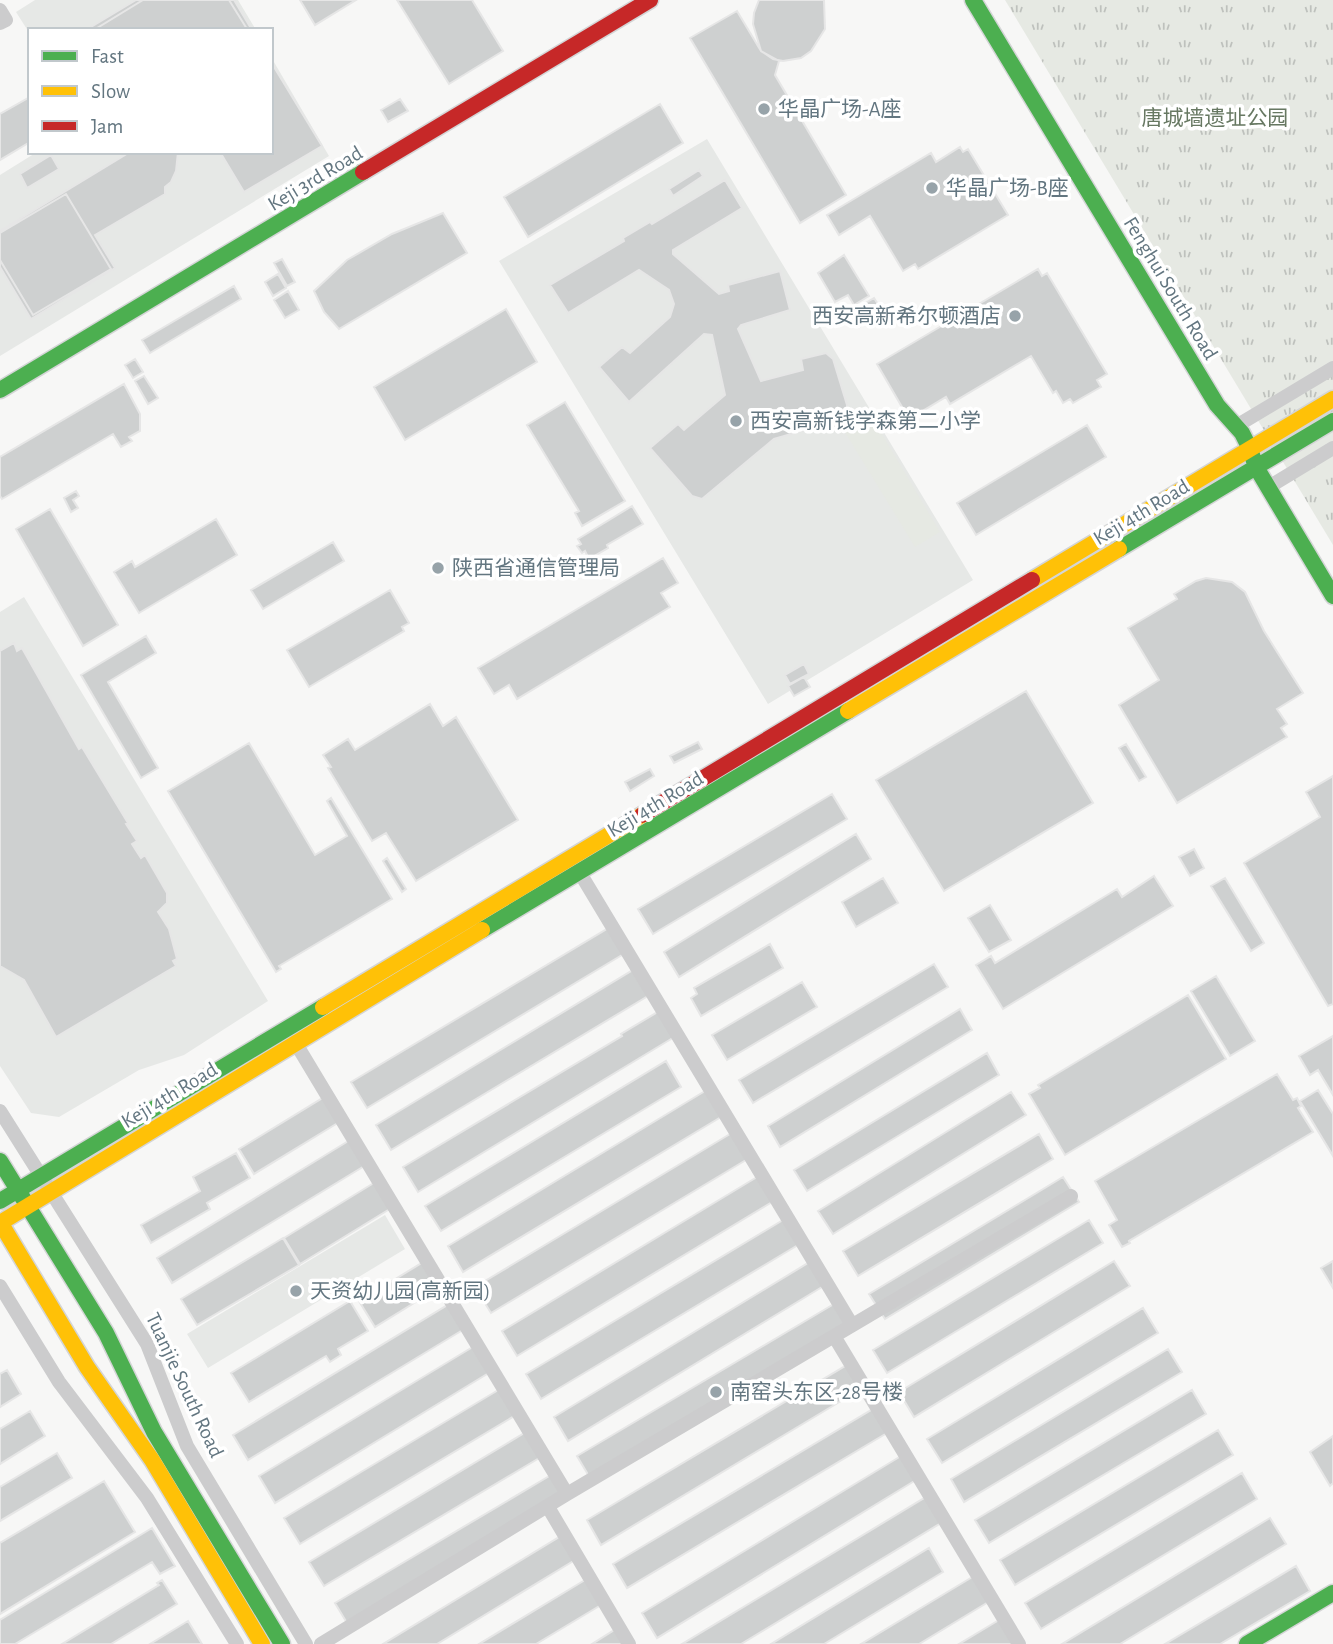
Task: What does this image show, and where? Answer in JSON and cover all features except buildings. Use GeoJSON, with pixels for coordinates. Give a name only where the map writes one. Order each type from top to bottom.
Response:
{"type":"FeatureCollection","features":[{"type":"Feature","properties":{"kind":"street","name":"Keji 3rd Road"},"geometry":{"type":"LineString","coordinates":[[0,390],[650,0]]}},
{"type":"Feature","properties":{"kind":"street","name":"Fenghui South Road"},"geometry":{"type":"LineString","coordinates":[[972,0],[1217,405],[1238,425],[1252,448],[1256,467],[1333,596]]}},
{"type":"Feature","properties":{"kind":"street"},"geometry":{"type":"LineString","coordinates":[[0,10],[6,19],[0,23]]}},
{"type":"Feature","properties":{"kind":"street"},"geometry":{"type":"LineString","coordinates":[[1238,425],[1333,368]]}},
{"type":"Feature","properties":{"kind":"street","name":"Keji 4th Road"},"geometry":{"type":"LineString","coordinates":[[0,1201],[39,1175],[1333,399]]}},
{"type":"Feature","properties":{"kind":"street","name":"Keji 4th Road"},"geometry":{"type":"LineString","coordinates":[[0,1223],[295,1042],[1333,421]]}},
{"type":"Feature","properties":{"kind":"street"},"geometry":{"type":"LineString","coordinates":[[1268,488],[1333,448]]}},
{"type":"Feature","properties":{"kind":"street"},"geometry":{"type":"LineString","coordinates":[[580,873],[852,1325]]}},
{"type":"Feature","properties":{"kind":"street"},"geometry":{"type":"LineString","coordinates":[[295,1042],[567,1494]]}},
{"type":"Feature","properties":{"kind":"street","name":"Tuanjie South Road"},"geometry":{"type":"LineString","coordinates":[[0,1111],[147,1345],[187,1447],[306,1644]]}},
{"type":"Feature","properties":{"kind":"street","name":"Tuanjie South Road"},"geometry":{"type":"LineString","coordinates":[[0,1161],[106,1333],[154,1432],[282,1644]]}},
{"type":"Feature","properties":{"kind":"street"},"geometry":{"type":"LineString","coordinates":[[321,1644],[567,1494],[1071,1196]]}},
{"type":"Feature","properties":{"kind":"street"},"geometry":{"type":"LineString","coordinates":[[0,1223],[87,1367],[152,1460],[262,1644]]}},
{"type":"Feature","properties":{"kind":"street"},"geometry":{"type":"LineString","coordinates":[[0,1286],[59,1382],[147,1497],[237,1644]]}},
{"type":"Feature","properties":{"kind":"street"},"geometry":{"type":"LineString","coordinates":[[834,1336],[1019,1644]]}},
{"type":"Feature","properties":{"kind":"street"},"geometry":{"type":"LineString","coordinates":[[548,1507],[629,1644]]}},
{"type":"Feature","properties":{"kind":"street"},"geometry":{"type":"LineString","coordinates":[[1247,1644],[1333,1593]]}},
{"type":"Feature","properties":{"kind":"shaded area"},"geometry":{"type":"Polygon","coordinates":[[[35,0],[238,0],[255,28],[28,28],[28,31],[16,12],[35,0]]]}},
{"type":"Feature","properties":{"kind":"shaded area"},"geometry":{"type":"Polygon","coordinates":[[[273,60],[329,156],[0,356],[0,175],[34,154],[273,154],[273,60]]]}},
{"type":"Feature","properties":{"kind":"shaded area","name":"西安高新钱学森第二小学"},"geometry":{"type":"Polygon","coordinates":[[[707,139],[973,580],[768,704],[499,261],[707,139]]]}},
{"type":"Feature","properties":{"kind":"shaded area"},"geometry":{"type":"Polygon","coordinates":[[[24,597],[268,1001],[184,1055],[139,1070],[59,1117],[31,1113],[0,1066],[0,612],[24,597]]]}},
{"type":"Feature","properties":{"kind":"shaded area","name":"天资幼儿园(高新园)"},"geometry":{"type":"Polygon","coordinates":[[[385,1215],[405,1249],[208,1368],[187,1334],[385,1215]]]}},
{"type":"Feature","properties":{"kind":"green space","name":"唐城墙遗址公园"},"geometry":{"type":"Polygon","coordinates":[[[1005,0],[1333,0],[1333,545],[1005,0]]]}},
{"type":"Feature","properties":{"kind":"green space"},"geometry":{"type":"Polygon","coordinates":[[[867,409],[940,532],[915,547],[840,424],[867,409]]]}},
{"type":"Feature","properties":{"kind":"traffic: fast"},"geometry":{"type":"LineString","coordinates":[[973,0],[1217,405],[1242,433],[1256,467],[1333,596]]}},
{"type":"Feature","properties":{"kind":"traffic: fast"},"geometry":{"type":"LineString","coordinates":[[0,390],[363,172]]}},
{"type":"Feature","properties":{"kind":"traffic: fast"},"geometry":{"type":"LineString","coordinates":[[1119,549],[1333,421]]}},
{"type":"Feature","properties":{"kind":"traffic: fast"},"geometry":{"type":"LineString","coordinates":[[482,930],[848,711]]}},
{"type":"Feature","properties":{"kind":"traffic: fast"},"geometry":{"type":"LineString","coordinates":[[0,1201],[323,1007]]}},
{"type":"Feature","properties":{"kind":"traffic: fast"},"geometry":{"type":"LineString","coordinates":[[0,1161],[106,1333],[154,1432],[282,1644]]}},
{"type":"Feature","properties":{"kind":"traffic: fast"},"geometry":{"type":"LineString","coordinates":[[1247,1644],[1333,1593]]}},
{"type":"Feature","properties":{"kind":"traffic: slow"},"geometry":{"type":"LineString","coordinates":[[1032,580],[1333,399]]}},
{"type":"Feature","properties":{"kind":"traffic: slow"},"geometry":{"type":"LineString","coordinates":[[848,711],[1119,549]]}},
{"type":"Feature","properties":{"kind":"traffic: slow"},"geometry":{"type":"LineString","coordinates":[[323,1007],[642,815]]}},
{"type":"Feature","properties":{"kind":"traffic: slow"},"geometry":{"type":"LineString","coordinates":[[0,1223],[482,930]]}},
{"type":"Feature","properties":{"kind":"traffic: slow"},"geometry":{"type":"LineString","coordinates":[[0,1222],[87,1367],[152,1460],[262,1644]]}},
{"type":"Feature","properties":{"kind":"traffic: jam"},"geometry":{"type":"LineString","coordinates":[[363,172],[650,0]]}},
{"type":"Feature","properties":{"kind":"traffic: jam"},"geometry":{"type":"LineString","coordinates":[[642,815],[1032,580]]}},
{"type":"Feature","properties":{"kind":"place","name":"华晶广场-A座"},"geometry":{"type":"Point","coordinates":[764,109]}},
{"type":"Feature","properties":{"kind":"place","name":"华晶广场-B座"},"geometry":{"type":"Point","coordinates":[932,188]}},
{"type":"Feature","properties":{"kind":"place","name":"西安高新希尔顿酒店"},"geometry":{"type":"Point","coordinates":[1015,316]}},
{"type":"Feature","properties":{"kind":"place","name":"西安高新钱学森第二小学"},"geometry":{"type":"Point","coordinates":[736,421]}},
{"type":"Feature","properties":{"kind":"place","name":"陕西省通信管理局"},"geometry":{"type":"Point","coordinates":[438,568]}},
{"type":"Feature","properties":{"kind":"place","name":"天资幼儿园(高新园)"},"geometry":{"type":"Point","coordinates":[296,1291]}},
{"type":"Feature","properties":{"kind":"place","name":"南窑头东区-28号楼"},"geometry":{"type":"Point","coordinates":[716,1392]}}]}
